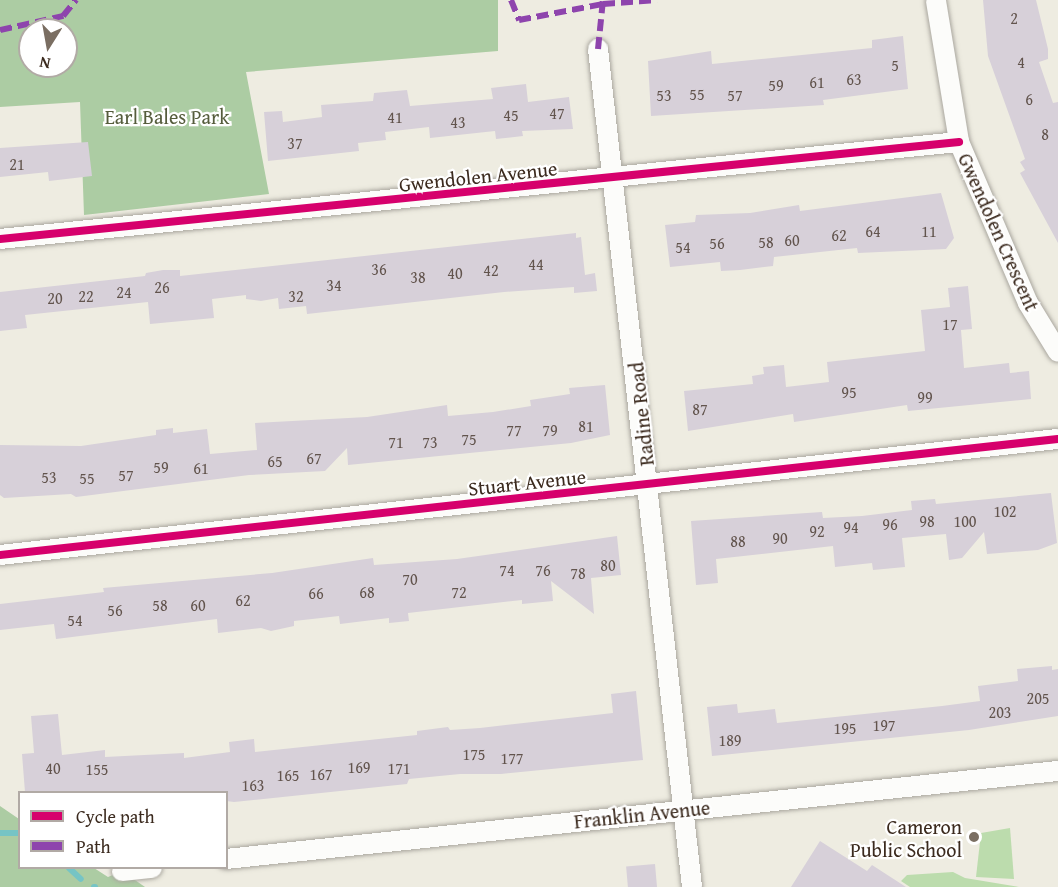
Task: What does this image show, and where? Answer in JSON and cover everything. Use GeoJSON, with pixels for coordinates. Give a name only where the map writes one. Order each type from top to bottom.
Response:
{"type":"FeatureCollection","features":[{"type":"Feature","properties":{"kind":"street","name":"Gwendolen Crescent"},"geometry":{"type":"LineString","coordinates":[[936,1],[959,142],[1028,303],[1058,352]]}},
{"type":"Feature","properties":{"kind":"street","name":"Radine Road"},"geometry":{"type":"LineString","coordinates":[[598,49],[615,179],[692,887]]}},
{"type":"Feature","properties":{"kind":"street","name":"Gwendolen Avenue"},"geometry":{"type":"LineString","coordinates":[[0,239],[615,179],[959,142]]}},
{"type":"Feature","properties":{"kind":"street","name":"Stuart Avenue"},"geometry":{"type":"LineString","coordinates":[[0,555],[1058,439]]}},
{"type":"Feature","properties":{"kind":"street","name":"Franklin Avenue"},"geometry":{"type":"LineString","coordinates":[[228,859],[1058,771]]}},
{"type":"Feature","properties":{"kind":"street"},"geometry":{"type":"LineString","coordinates":[[122,871],[137,869]]}},
{"type":"Feature","properties":{"kind":"green space","name":"Earl Bales Park"},"geometry":{"type":"Polygon","coordinates":[[[0,0],[498,0],[498,51],[246,72],[269,194],[84,215],[80,102],[0,107],[0,0]]]}},
{"type":"Feature","properties":{"kind":"green space"},"geometry":{"type":"Polygon","coordinates":[[[0,806],[18,818],[18,869],[96,869],[108,877],[122,871],[145,887],[0,887],[0,806]]]}},
{"type":"Feature","properties":{"kind":"green space"},"geometry":{"type":"Polygon","coordinates":[[[1010,828],[1014,879],[976,877],[981,833],[1010,828]]]}},
{"type":"Feature","properties":{"kind":"green space"},"geometry":{"type":"Polygon","coordinates":[[[953,872],[965,878],[1019,887],[910,887],[901,881],[907,875],[953,872]]]}},
{"type":"Feature","properties":{"kind":"building"},"geometry":{"type":"Polygon","coordinates":[[[983,0],[1036,0],[1048,49],[1048,59],[1039,62],[1053,103],[1058,102],[1058,243],[1020,173],[1025,170],[1020,162],[1025,159],[988,56],[983,0]]]}},
{"type":"Feature","properties":{"kind":"building"},"geometry":{"type":"Polygon","coordinates":[[[903,36],[908,89],[823,100],[824,105],[651,116],[648,61],[711,51],[712,64],[872,48],[872,40],[903,36]]]}},
{"type":"Feature","properties":{"kind":"building"},"geometry":{"type":"Polygon","coordinates":[[[526,84],[528,102],[569,97],[573,129],[522,131],[523,136],[496,139],[495,131],[430,138],[429,127],[385,132],[386,140],[358,143],[359,151],[268,161],[264,112],[282,111],[283,122],[322,117],[321,105],[373,101],[374,93],[407,90],[410,106],[493,99],[491,88],[526,84]]]}},
{"type":"Feature","properties":{"kind":"building"},"geometry":{"type":"Polygon","coordinates":[[[88,142],[92,176],[49,181],[48,172],[0,177],[0,148],[88,142]]]}},
{"type":"Feature","properties":{"kind":"building"},"geometry":{"type":"Polygon","coordinates":[[[941,193],[954,238],[946,249],[858,253],[857,248],[774,257],[773,266],[740,270],[721,271],[720,262],[670,267],[665,225],[695,222],[696,215],[750,213],[799,205],[800,211],[941,193]]]}},
{"type":"Feature","properties":{"kind":"building"},"geometry":{"type":"Polygon","coordinates":[[[576,233],[576,238],[581,237],[585,275],[595,273],[597,291],[574,293],[574,287],[504,292],[307,314],[306,306],[279,309],[278,298],[261,301],[246,299],[246,295],[212,299],[214,318],[150,324],[148,302],[25,315],[27,328],[0,331],[0,292],[145,276],[146,273],[163,270],[180,270],[180,276],[576,233]]]}},
{"type":"Feature","properties":{"kind":"building"},"geometry":{"type":"Polygon","coordinates":[[[968,286],[972,329],[961,330],[964,368],[1009,363],[1010,373],[1029,371],[1031,399],[908,411],[907,405],[794,422],[793,414],[688,431],[684,391],[753,384],[752,376],[764,374],[763,367],[784,365],[786,387],[829,382],[827,362],[925,351],[921,310],[950,307],[948,288],[968,286]]]}},
{"type":"Feature","properties":{"kind":"building"},"geometry":{"type":"Polygon","coordinates":[[[605,385],[610,435],[571,443],[348,465],[347,448],[325,471],[249,475],[76,497],[71,494],[4,498],[0,495],[0,445],[81,446],[156,435],[156,430],[173,428],[173,433],[207,429],[210,454],[257,450],[255,423],[367,417],[447,405],[448,416],[493,412],[531,406],[530,400],[570,394],[569,388],[605,385]]]}},
{"type":"Feature","properties":{"kind":"building"},"geometry":{"type":"Polygon","coordinates":[[[1051,493],[1057,543],[1038,550],[987,554],[984,532],[962,558],[949,560],[946,534],[902,538],[905,567],[873,570],[872,563],[835,567],[833,546],[716,559],[718,583],[696,585],[691,521],[822,512],[823,518],[862,516],[912,510],[911,501],[935,499],[936,504],[1051,493]]]}},
{"type":"Feature","properties":{"kind":"building"},"geometry":{"type":"Polygon","coordinates":[[[617,536],[621,575],[591,578],[594,614],[551,581],[553,601],[522,604],[522,600],[408,613],[409,621],[389,623],[389,618],[340,624],[339,616],[294,621],[294,626],[271,631],[261,628],[218,633],[217,619],[56,639],[54,624],[0,630],[0,604],[104,592],[103,588],[272,573],[373,558],[374,565],[457,559],[617,536]]]}},
{"type":"Feature","properties":{"kind":"building"},"geometry":{"type":"Polygon","coordinates":[[[1052,666],[1052,670],[1058,669],[1058,716],[969,730],[712,756],[707,707],[737,704],[738,713],[775,709],[777,723],[942,706],[980,701],[978,686],[1018,681],[1017,669],[1052,666]]]}},
{"type":"Feature","properties":{"kind":"building"},"geometry":{"type":"Polygon","coordinates":[[[636,691],[643,760],[501,774],[460,774],[409,779],[407,784],[234,802],[228,801],[228,791],[25,791],[22,754],[34,753],[31,716],[58,714],[62,755],[105,750],[105,757],[184,753],[184,758],[230,752],[229,742],[254,739],[255,752],[417,735],[417,731],[448,727],[450,730],[480,728],[613,713],[611,694],[636,691]]]}},
{"type":"Feature","properties":{"kind":"building"},"geometry":{"type":"Polygon","coordinates":[[[820,841],[867,871],[872,865],[906,887],[791,887],[820,841]]]}},
{"type":"Feature","properties":{"kind":"building"},"geometry":{"type":"Polygon","coordinates":[[[655,864],[657,887],[628,887],[626,867],[655,864]]]}},
{"type":"Feature","properties":{"kind":"waterway"},"geometry":{"type":"LineString","coordinates":[[0,833],[18,833]]}},
{"type":"Feature","properties":{"kind":"waterway"},"geometry":{"type":"LineString","coordinates":[[70,869],[81,879]]}},
{"type":"Feature","properties":{"kind":"marked path"},"geometry":{"type":"LineString","coordinates":[[0,30],[63,16],[76,0]]}},
{"type":"Feature","properties":{"kind":"marked path"},"geometry":{"type":"LineString","coordinates":[[511,0],[519,20],[603,4],[657,0]]}},
{"type":"Feature","properties":{"kind":"marked path"},"geometry":{"type":"LineString","coordinates":[[598,49],[603,0]]}},
{"type":"Feature","properties":{"kind":"cycle path"},"geometry":{"type":"LineString","coordinates":[[0,239],[959,142]]}},
{"type":"Feature","properties":{"kind":"cycle path"},"geometry":{"type":"LineString","coordinates":[[0,555],[1058,439]]}},
{"type":"Feature","properties":{"kind":"place","name":"Cameron Public School"},"geometry":{"type":"Point","coordinates":[974,837]}}]}
